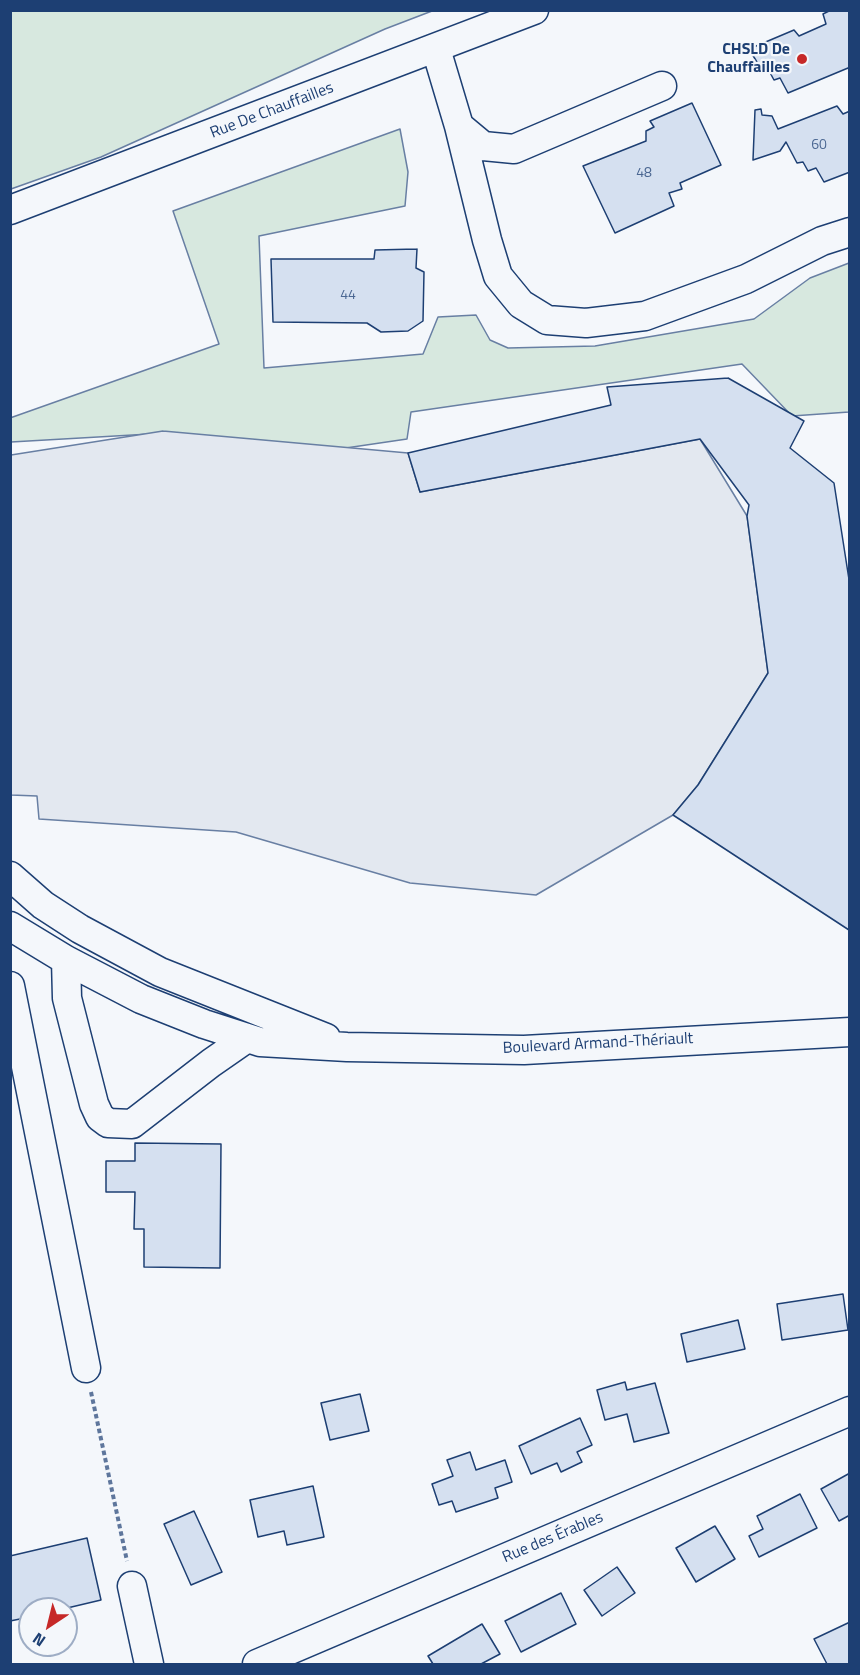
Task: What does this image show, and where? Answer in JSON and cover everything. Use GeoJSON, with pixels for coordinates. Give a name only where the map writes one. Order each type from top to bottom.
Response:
{"type":"FeatureCollection","features":[{"type":"Feature","properties":{"kind":"street","name":"Rue De Chauffailles"},"geometry":{"type":"LineString","coordinates":[[10,210],[534,10]]}},
{"type":"Feature","properties":{"kind":"street"},"geometry":{"type":"LineString","coordinates":[[436,49],[459,126],[498,276],[521,304],[547,320],[586,323],[645,316],[746,279],[822,241],[849,232]]}},
{"type":"Feature","properties":{"kind":"street"},"geometry":{"type":"LineString","coordinates":[[459,126],[483,146],[514,149],[662,86]]}},
{"type":"Feature","properties":{"kind":"street","name":"Boulevard Armand-Thériault"},"geometry":{"type":"LineString","coordinates":[[10,876],[43,905],[80,929],[160,972],[347,1047]]}},
{"type":"Feature","properties":{"kind":"street","name":"Boulevard Armand-Thériault"},"geometry":{"type":"LineString","coordinates":[[10,926],[66,960],[141,999],[204,1024],[260,1042],[347,1047],[524,1050],[849,1032]]}},
{"type":"Feature","properties":{"kind":"street"},"geometry":{"type":"LineString","coordinates":[[66,960],[67,998],[94,1104],[100,1117],[108,1123],[132,1124],[211,1063],[248,1038]]}},
{"type":"Feature","properties":{"kind":"street"},"geometry":{"type":"LineString","coordinates":[[10,986],[86,1368]]}},
{"type":"Feature","properties":{"kind":"street","name":"Rue des Érables"},"geometry":{"type":"LineString","coordinates":[[257,1665],[849,1411]]}},
{"type":"Feature","properties":{"kind":"street"},"geometry":{"type":"LineString","coordinates":[[132,1586],[149,1665]]}},
{"type":"Feature","properties":{"kind":"path"},"geometry":{"type":"LineString","coordinates":[[86,1368],[132,1586]]}},
{"type":"Feature","properties":{"kind":"shaded area"},"geometry":{"type":"Polygon","coordinates":[[[10,11],[432,11],[385,29],[101,157],[11,189],[10,11]]]}},
{"type":"Feature","properties":{"kind":"shaded area"},"geometry":{"type":"Polygon","coordinates":[[[400,129],[408,172],[405,206],[259,236],[264,368],[423,354],[438,317],[476,315],[490,340],[508,348],[595,346],[754,319],[810,278],[849,263],[849,412],[792,416],[742,364],[411,412],[407,439],[339,449],[150,434],[11,442],[10,418],[219,344],[173,211],[400,129]]]}},
{"type":"Feature","properties":{"kind":"shaded area"},"geometry":{"type":"Polygon","coordinates":[[[163,431],[408,453],[420,492],[700,439],[747,516],[768,673],[698,785],[673,815],[536,895],[410,883],[236,832],[39,819],[37,796],[11,795],[11,455],[163,431]]]}},
{"type":"Feature","properties":{"kind":"building","name":"CHSLD De Chauffailles"},"geometry":{"type":"Polygon","coordinates":[[[831,10],[850,10],[850,71],[848,68],[788,93],[780,78],[774,80],[768,69],[763,72],[749,49],[794,30],[799,36],[826,24],[823,14],[831,10]]]}},
{"type":"Feature","properties":{"kind":"building"},"geometry":{"type":"Polygon","coordinates":[[[692,103],[721,165],[680,183],[682,189],[669,193],[674,206],[615,233],[583,166],[646,141],[646,131],[654,127],[650,121],[692,103]]]}},
{"type":"Feature","properties":{"kind":"building","name":"CHSLD De Chauffailles"},"geometry":{"type":"Polygon","coordinates":[[[837,106],[843,114],[850,111],[850,172],[824,182],[816,168],[808,171],[803,162],[797,163],[786,142],[780,151],[753,160],[755,110],[761,109],[762,115],[772,116],[778,129],[837,106]]]}},
{"type":"Feature","properties":{"kind":"building"},"geometry":{"type":"Polygon","coordinates":[[[417,249],[416,268],[424,272],[423,321],[408,331],[381,332],[367,323],[273,322],[271,259],[374,259],[375,250],[417,249]]]}},
{"type":"Feature","properties":{"kind":"building"},"geometry":{"type":"Polygon","coordinates":[[[728,378],[804,421],[790,448],[834,483],[850,586],[849,930],[673,815],[698,785],[768,673],[747,516],[749,505],[700,439],[420,492],[408,453],[611,405],[607,387],[728,378]]]}},
{"type":"Feature","properties":{"kind":"building"},"geometry":{"type":"Polygon","coordinates":[[[135,1143],[221,1144],[220,1268],[144,1267],[144,1229],[134,1229],[135,1192],[106,1192],[106,1161],[135,1161],[135,1143]]]}},
{"type":"Feature","properties":{"kind":"building"},"geometry":{"type":"Polygon","coordinates":[[[843,1294],[848,1330],[782,1340],[777,1304],[843,1294]]]}},
{"type":"Feature","properties":{"kind":"building"},"geometry":{"type":"Polygon","coordinates":[[[738,1320],[745,1349],[687,1362],[681,1334],[738,1320]]]}},
{"type":"Feature","properties":{"kind":"building"},"geometry":{"type":"Polygon","coordinates":[[[625,1382],[627,1390],[655,1383],[669,1433],[634,1442],[627,1414],[605,1420],[597,1390],[625,1382]]]}},
{"type":"Feature","properties":{"kind":"building"},"geometry":{"type":"Polygon","coordinates":[[[360,1394],[369,1431],[330,1440],[321,1403],[360,1394]]]}},
{"type":"Feature","properties":{"kind":"building"},"geometry":{"type":"Polygon","coordinates":[[[580,1418],[592,1445],[577,1452],[582,1462],[561,1472],[557,1463],[531,1474],[519,1446],[580,1418]]]}},
{"type":"Feature","properties":{"kind":"building"},"geometry":{"type":"Polygon","coordinates":[[[470,1452],[476,1470],[505,1460],[512,1482],[495,1488],[498,1498],[456,1512],[452,1501],[439,1505],[432,1484],[453,1476],[447,1460],[470,1452]]]}},
{"type":"Feature","properties":{"kind":"building"},"geometry":{"type":"Polygon","coordinates":[[[850,1473],[850,1515],[839,1521],[821,1489],[850,1473]]]}},
{"type":"Feature","properties":{"kind":"building"},"geometry":{"type":"Polygon","coordinates":[[[313,1486],[324,1537],[287,1545],[284,1531],[258,1537],[250,1500],[313,1486]]]}},
{"type":"Feature","properties":{"kind":"building"},"geometry":{"type":"Polygon","coordinates":[[[800,1494],[817,1528],[759,1557],[749,1536],[763,1529],[757,1516],[800,1494]]]}},
{"type":"Feature","properties":{"kind":"building"},"geometry":{"type":"Polygon","coordinates":[[[194,1511],[222,1572],[191,1585],[164,1524],[194,1511]]]}},
{"type":"Feature","properties":{"kind":"building"},"geometry":{"type":"Polygon","coordinates":[[[715,1526],[735,1559],[696,1582],[676,1548],[715,1526]]]}},
{"type":"Feature","properties":{"kind":"building"},"geometry":{"type":"Polygon","coordinates":[[[87,1538],[101,1600],[78,1605],[78,1597],[18,1597],[18,1619],[10,1621],[10,1556],[87,1538]]]}},
{"type":"Feature","properties":{"kind":"building"},"geometry":{"type":"Polygon","coordinates":[[[617,1567],[635,1593],[602,1616],[584,1590],[617,1567]]]}},
{"type":"Feature","properties":{"kind":"building"},"geometry":{"type":"Polygon","coordinates":[[[561,1593],[576,1624],[521,1652],[505,1621],[561,1593]]]}},
{"type":"Feature","properties":{"kind":"building"},"geometry":{"type":"Polygon","coordinates":[[[850,1622],[850,1664],[827,1664],[814,1639],[850,1622]]]}},
{"type":"Feature","properties":{"kind":"building"},"geometry":{"type":"Polygon","coordinates":[[[482,1624],[500,1654],[481,1664],[433,1664],[428,1656],[482,1624]]]}},
{"type":"Feature","properties":{"kind":"place","name":"CHSLD De Chauffailles"},"geometry":{"type":"Point","coordinates":[802,59]}}]}
